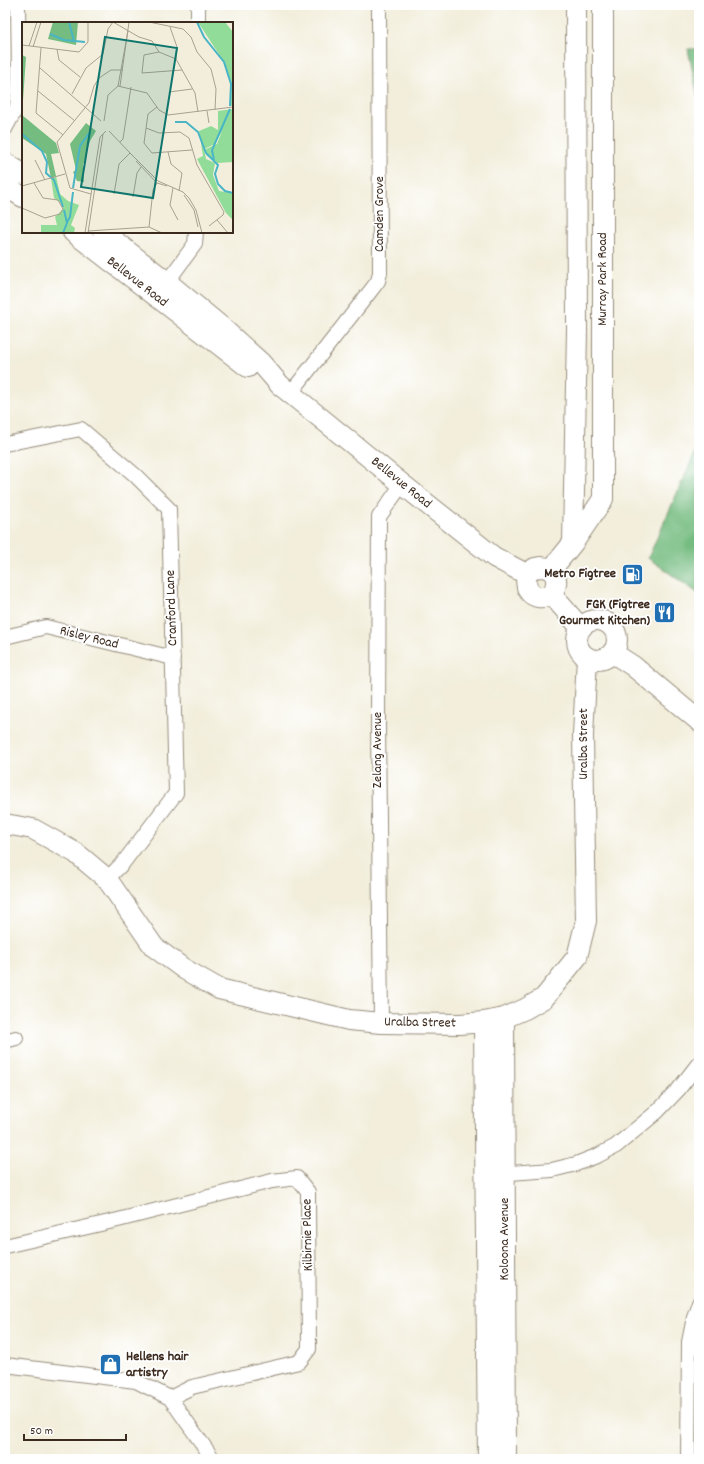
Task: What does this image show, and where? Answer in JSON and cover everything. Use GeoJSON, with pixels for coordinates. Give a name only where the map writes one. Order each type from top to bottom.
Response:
{"type":"FeatureCollection","features":[{"type":"Feature","properties":{"kind":"street"},"geometry":{"type":"LineString","coordinates":[[5,129],[17,107],[19,76],[18,5]]}},
{"type":"Feature","properties":{"kind":"street"},"geometry":{"type":"LineString","coordinates":[[198,5],[198,22]]}},
{"type":"Feature","properties":{"kind":"street","name":"Camden Grove"},"geometry":{"type":"LineString","coordinates":[[285,390],[372,289],[378,281],[380,273],[378,5]]}},
{"type":"Feature","properties":{"kind":"street","name":"Murray Park Road"},"geometry":{"type":"LineString","coordinates":[[573,543],[577,331],[576,5]]}},
{"type":"Feature","properties":{"kind":"street","name":"Murray Park Road"},"geometry":{"type":"LineString","coordinates":[[551,570],[573,543],[603,499],[603,5]]}},
{"type":"Feature","properties":{"kind":"street"},"geometry":{"type":"LineString","coordinates":[[5,162],[22,173]]}},
{"type":"Feature","properties":{"kind":"street"},"geometry":{"type":"LineString","coordinates":[[5,186],[22,196]]}},
{"type":"Feature","properties":{"kind":"street","name":"Bellevue Road"},"geometry":{"type":"LineString","coordinates":[[73,233],[257,374],[285,390]]}},
{"type":"Feature","properties":{"kind":"street","name":"Bellevue Road"},"geometry":{"type":"LineString","coordinates":[[104,233],[219,325],[250,353],[285,390],[494,557],[526,574]]}},
{"type":"Feature","properties":{"kind":"street"},"geometry":{"type":"LineString","coordinates":[[167,282],[195,244],[196,233]]}},
{"type":"Feature","properties":{"kind":"street"},"geometry":{"type":"LineString","coordinates":[[577,331],[603,332]]}},
{"type":"Feature","properties":{"kind":"street","name":"Cranford Lane"},"geometry":{"type":"LineString","coordinates":[[5,444],[81,429],[135,475],[169,509],[176,794],[123,863],[107,879]]}},
{"type":"Feature","properties":{"kind":"street","name":"Zelang Avenue"},"geometry":{"type":"LineString","coordinates":[[381,1023],[378,721],[379,518],[402,484]]}},
{"type":"Feature","properties":{"kind":"street"},"geometry":{"type":"LineString","coordinates":[[540,567],[551,570],[555,574],[557,582],[556,588],[551,594],[544,598],[534,596],[526,585],[526,574],[540,567]]}},
{"type":"Feature","properties":{"kind":"street"},"geometry":{"type":"LineString","coordinates":[[551,594],[581,628]]}},
{"type":"Feature","properties":{"kind":"street"},"geometry":{"type":"LineString","coordinates":[[592,621],[600,621],[612,627],[616,633],[617,640],[613,653],[601,660],[587,658],[578,648],[578,634],[581,628],[592,621]]}},
{"type":"Feature","properties":{"kind":"street","name":"Risley Road"},"geometry":{"type":"LineString","coordinates":[[5,637],[46,627],[173,658]]}},
{"type":"Feature","properties":{"kind":"street"},"geometry":{"type":"LineString","coordinates":[[613,653],[633,666],[699,721]]}},
{"type":"Feature","properties":{"kind":"street","name":"Uralba Street"},"geometry":{"type":"LineString","coordinates":[[5,824],[34,829],[76,853],[107,879],[154,947],[184,969],[220,989],[349,1020],[381,1023],[460,1024],[484,1022],[504,1018],[525,1009],[544,998],[577,957],[586,921],[583,735],[587,658]]}},
{"type":"Feature","properties":{"kind":"street","name":"Koloona Avenue"},"geometry":{"type":"LineString","coordinates":[[488,1459],[496,1378],[504,1173],[504,1018]]}},
{"type":"Feature","properties":{"kind":"street","name":"Koloona Avenue"},"geometry":{"type":"LineString","coordinates":[[484,1022],[484,1174],[496,1378],[506,1459]]}},
{"type":"Feature","properties":{"kind":"street"},"geometry":{"type":"LineString","coordinates":[[484,1174],[552,1170],[599,1155],[616,1146],[658,1111],[678,1090],[699,1063]]}},
{"type":"Feature","properties":{"kind":"street","name":"Kilbirnie Place"},"geometry":{"type":"LineString","coordinates":[[5,1246],[118,1220],[272,1181],[297,1178],[308,1192],[309,1349],[299,1362],[192,1387],[170,1398]]}},
{"type":"Feature","properties":{"kind":"street"},"geometry":{"type":"LineString","coordinates":[[688,1459],[689,1342],[694,1317],[699,1302]]}},
{"type":"Feature","properties":{"kind":"street"},"geometry":{"type":"LineString","coordinates":[[5,1365],[136,1381],[170,1398],[213,1459]]}},
{"type":"Feature","properties":{"kind":"green space"},"geometry":{"type":"Polygon","coordinates":[[[688,49],[699,49],[699,103],[688,49]]]}},
{"type":"Feature","properties":{"kind":"green space"},"geometry":{"type":"Polygon","coordinates":[[[699,416],[699,594],[648,558],[695,453],[699,416]]]}},
{"type":"Feature","properties":{"kind":"place","name":"Metro Figtree"},"geometry":{"type":"Point","coordinates":[632,574]}},
{"type":"Feature","properties":{"kind":"place","name":"FGK (Figtree Gourmet Kitchen)"},"geometry":{"type":"Point","coordinates":[665,613]}},
{"type":"Feature","properties":{"kind":"place","name":"Hellens hair artistry"},"geometry":{"type":"Point","coordinates":[111,1365]}}]}
